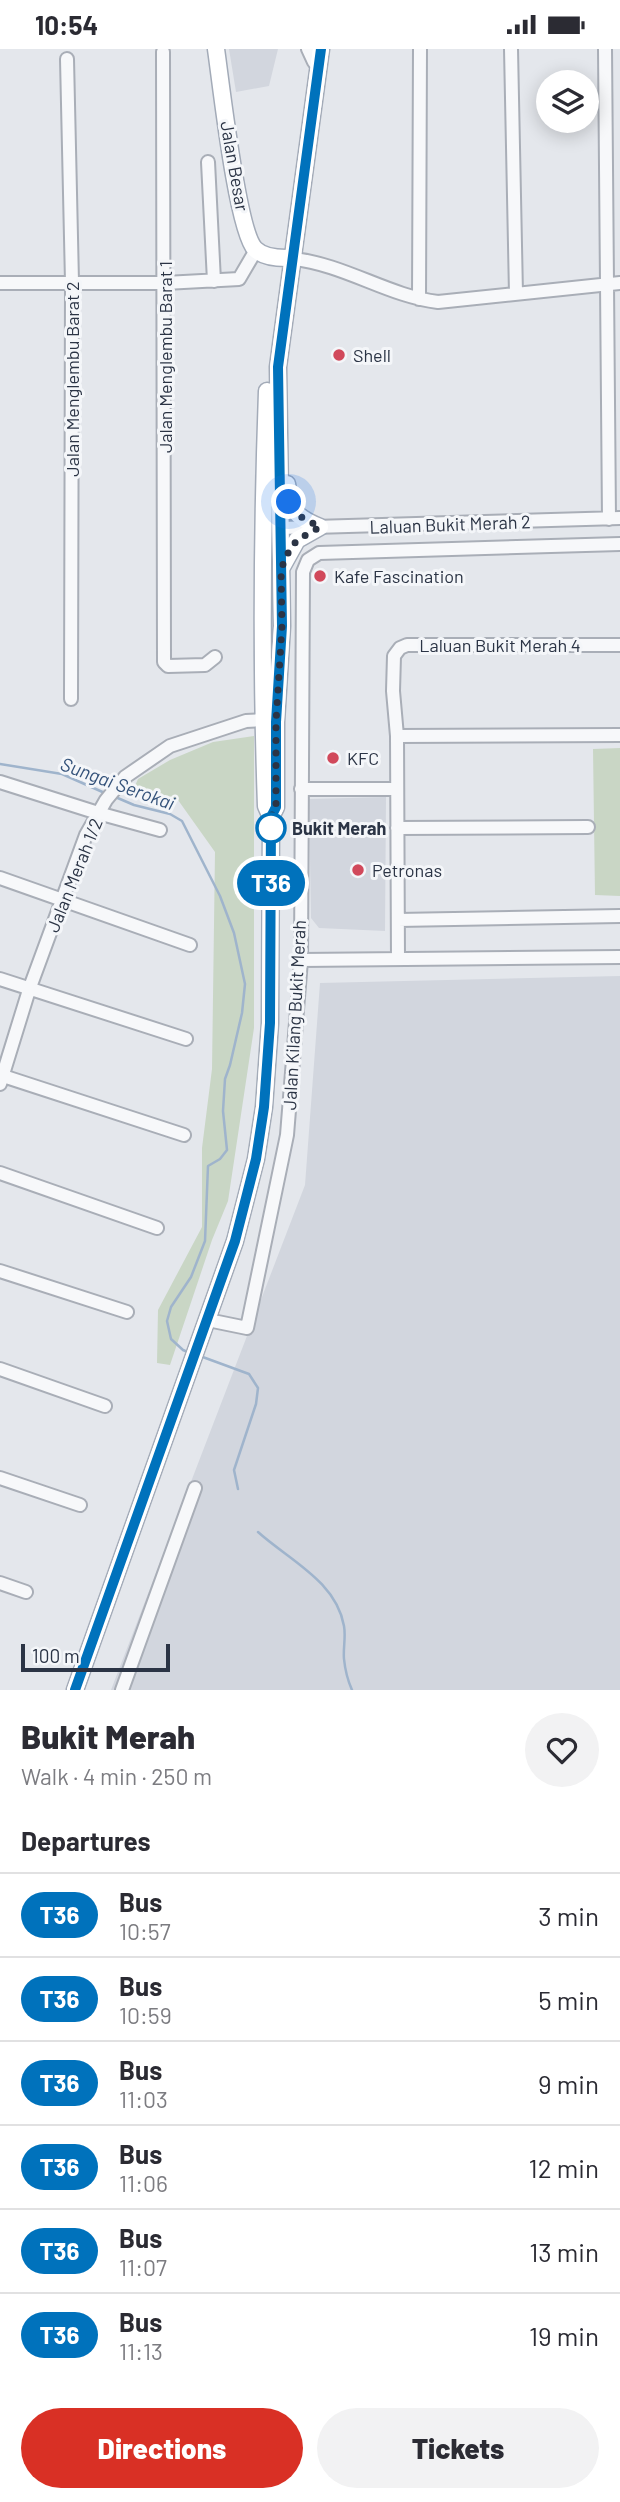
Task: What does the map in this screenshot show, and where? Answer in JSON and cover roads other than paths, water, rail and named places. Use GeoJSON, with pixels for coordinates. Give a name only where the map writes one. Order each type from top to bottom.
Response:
{"type":"FeatureCollection","features":[{"type":"Feature","properties":{"kind":"main road","name":"Jalan Besar"},"geometry":{"type":"LineString","coordinates":[[216,49],[237,189],[247,231],[256,250]]}},
{"type":"Feature","properties":{"kind":"main road"},"geometry":{"type":"LineString","coordinates":[[75,1690],[235,1241],[256,1159],[264,1107],[270,1023],[276,722],[282,626],[277,391],[315,52]]}},
{"type":"Feature","properties":{"kind":"main road"},"geometry":{"type":"LineString","coordinates":[[256,250],[264,255],[291,259]]}},
{"type":"Feature","properties":{"kind":"main road"},"geometry":{"type":"LineString","coordinates":[[274,812],[266,806],[263,526],[270,365],[291,259]]}},
{"type":"Feature","properties":{"kind":"main road"},"geometry":{"type":"LineString","coordinates":[[277,391],[284,426],[289,502],[296,514],[320,527]]}},
{"type":"Feature","properties":{"kind":"main road"},"geometry":{"type":"LineString","coordinates":[[267,417],[271,515],[280,528]]}},
{"type":"Feature","properties":{"kind":"main road"},"geometry":{"type":"LineString","coordinates":[[281,569],[297,540],[320,527]]}},
{"type":"Feature","properties":{"kind":"main road"},"geometry":{"type":"LineString","coordinates":[[264,631],[271,594],[271,540],[280,528]]}},
{"type":"Feature","properties":{"kind":"main road"},"geometry":{"type":"LineString","coordinates":[[263,720],[269,715],[274,661],[282,626]]}},
{"type":"Feature","properties":{"kind":"street"},"geometry":{"type":"LineString","coordinates":[[419,299],[420,49]]}},
{"type":"Feature","properties":{"kind":"street"},"geometry":{"type":"LineString","coordinates":[[511,49],[516,294]]}},
{"type":"Feature","properties":{"kind":"street"},"geometry":{"type":"LineString","coordinates":[[605,49],[606,283],[615,519]]}},
{"type":"Feature","properties":{"kind":"street","name":"Jalan Menglembu Barat 1"},"geometry":{"type":"LineString","coordinates":[[163,52],[164,662],[168,666],[205,665],[215,657]]}},
{"type":"Feature","properties":{"kind":"street","name":"Jalan Menglembu Barat 2"},"geometry":{"type":"LineString","coordinates":[[68,58],[72,282],[71,699]]}},
{"type":"Feature","properties":{"kind":"street"},"geometry":{"type":"LineString","coordinates":[[208,162],[214,281]]}},
{"type":"Feature","properties":{"kind":"street"},"geometry":{"type":"LineString","coordinates":[[0,282],[165,283],[239,279],[256,250]]}},
{"type":"Feature","properties":{"kind":"street"},"geometry":{"type":"LineString","coordinates":[[291,259],[339,270],[419,299],[438,302],[620,283]]}},
{"type":"Feature","properties":{"kind":"street","name":"Laluan Bukit Merah 2"},"geometry":{"type":"LineString","coordinates":[[280,528],[615,519]]}},
{"type":"Feature","properties":{"kind":"street"},"geometry":{"type":"LineString","coordinates":[[504,522],[505,548]]}},
{"type":"Feature","properties":{"kind":"street","name":"Laluan Bukit Merah 2"},"geometry":{"type":"LineString","coordinates":[[303,572],[309,560],[319,553],[620,544]]}},
{"type":"Feature","properties":{"kind":"street","name":"Jalan Kilang Bukit Merah"},"geometry":{"type":"LineString","coordinates":[[208,1319],[247,1328],[287,1135],[301,960],[303,572]]}},
{"type":"Feature","properties":{"kind":"street","name":"Laluan Bukit Merah 4"},"geometry":{"type":"LineString","coordinates":[[398,960],[397,736],[393,691],[394,656],[400,647],[620,645]]}},
{"type":"Feature","properties":{"kind":"street","name":"Jalan Merah 1/2"},"geometry":{"type":"LineString","coordinates":[[1,1078],[29,990],[86,835],[118,783],[170,746],[246,721],[263,720]]}},
{"type":"Feature","properties":{"kind":"street"},"geometry":{"type":"LineString","coordinates":[[397,736],[620,736]]}},
{"type":"Feature","properties":{"kind":"street"},"geometry":{"type":"LineString","coordinates":[[0,782],[160,830]]}},
{"type":"Feature","properties":{"kind":"street"},"geometry":{"type":"LineString","coordinates":[[301,789],[397,789]]}},
{"type":"Feature","properties":{"kind":"street"},"geometry":{"type":"LineString","coordinates":[[397,828],[588,827]]}},
{"type":"Feature","properties":{"kind":"street"},"geometry":{"type":"LineString","coordinates":[[0,878],[190,945]]}},
{"type":"Feature","properties":{"kind":"street"},"geometry":{"type":"LineString","coordinates":[[398,920],[620,916]]}},
{"type":"Feature","properties":{"kind":"street"},"geometry":{"type":"LineString","coordinates":[[301,960],[620,957]]}},
{"type":"Feature","properties":{"kind":"street"},"geometry":{"type":"LineString","coordinates":[[0,979],[186,1039]]}},
{"type":"Feature","properties":{"kind":"street"},"geometry":{"type":"LineString","coordinates":[[1,1078],[184,1135]]}},
{"type":"Feature","properties":{"kind":"street"},"geometry":{"type":"LineString","coordinates":[[0,1173],[157,1227]]}},
{"type":"Feature","properties":{"kind":"street"},"geometry":{"type":"LineString","coordinates":[[0,1271],[127,1312]]}},
{"type":"Feature","properties":{"kind":"street"},"geometry":{"type":"LineString","coordinates":[[0,1369],[105,1405]]}},
{"type":"Feature","properties":{"kind":"street"},"geometry":{"type":"LineString","coordinates":[[0,1478],[80,1505]]}},
{"type":"Feature","properties":{"kind":"street"},"geometry":{"type":"LineString","coordinates":[[122,1690],[195,1489]]}},
{"type":"Feature","properties":{"kind":"street"},"geometry":{"type":"LineString","coordinates":[[0,1583],[26,1592]]}},
{"type":"Feature","properties":{"kind":"waterway","name":"Sungai Serokai"},"geometry":{"type":"LineString","coordinates":[[0,764],[62,774],[107,794]]}},
{"type":"Feature","properties":{"kind":"waterway","name":"Sungai Serokai"},"geometry":{"type":"LineString","coordinates":[[113,796],[134,805],[170,814],[182,821],[220,896],[234,933],[245,984],[242,1013],[225,1079],[223,1111],[227,1150],[220,1159],[208,1166],[205,1241],[191,1277],[171,1307],[167,1321],[171,1339],[190,1353]]}},
{"type":"Feature","properties":{"kind":"waterway","name":"Sungai Serokai"},"geometry":{"type":"LineString","coordinates":[[200,1356],[249,1374],[258,1388],[256,1404],[234,1470],[238,1489]]}},
{"type":"Feature","properties":{"kind":"waterway","name":"Sungai Serokai"},"geometry":{"type":"LineString","coordinates":[[258,1532],[310,1573],[332,1596],[344,1626],[344,1663],[352,1690]]}},
{"type":"Feature","properties":{"kind":"place","name":"Shell"},"geometry":{"type":"Point","coordinates":[339,355]}},
{"type":"Feature","properties":{"kind":"place","name":"Kafe Fascination"},"geometry":{"type":"Point","coordinates":[320,576]}},
{"type":"Feature","properties":{"kind":"place","name":"KFC"},"geometry":{"type":"Point","coordinates":[333,758]}},
{"type":"Feature","properties":{"kind":"place","name":"Bukit Merah"},"geometry":{"type":"Point","coordinates":[271,828]}},
{"type":"Feature","properties":{"kind":"place","name":"Petronas"},"geometry":{"type":"Point","coordinates":[358,870]}}]}
